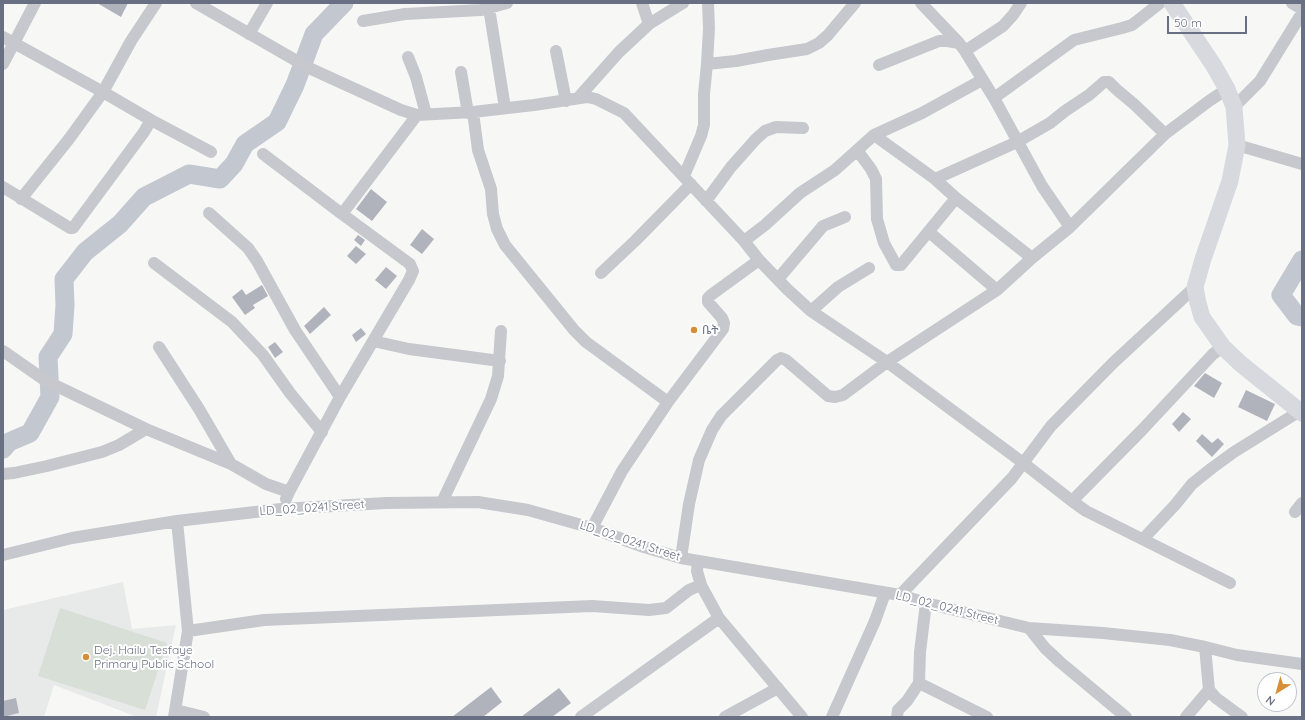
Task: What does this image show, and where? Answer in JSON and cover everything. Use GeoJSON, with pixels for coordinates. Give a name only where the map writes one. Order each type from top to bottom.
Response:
{"type":"FeatureCollection","features":[{"type":"Feature","properties":{"kind":"main road"},"geometry":{"type":"LineString","coordinates":[[1172,3],[1205,52],[1227,89],[1234,107],[1237,145],[1230,181],[1195,287],[1202,317],[1223,347],[1301,412]]}},
{"type":"Feature","properties":{"kind":"street"},"geometry":{"type":"LineString","coordinates":[[3,64],[8,40],[35,3]]}},
{"type":"Feature","properties":{"kind":"street"},"geometry":{"type":"LineString","coordinates":[[21,199],[69,140],[102,92],[131,41],[156,3]]}},
{"type":"Feature","properties":{"kind":"street"},"geometry":{"type":"LineString","coordinates":[[196,3],[304,66],[401,110],[422,115],[471,113],[587,97],[596,99],[624,113],[744,241],[759,260],[811,311],[887,362],[1086,511],[1230,583]]}},
{"type":"Feature","properties":{"kind":"street"},"geometry":{"type":"LineString","coordinates":[[249,34],[267,3]]}},
{"type":"Feature","properties":{"kind":"street"},"geometry":{"type":"LineString","coordinates":[[363,21],[406,14],[483,7],[506,3]]}},
{"type":"Feature","properties":{"kind":"street"},"geometry":{"type":"LineString","coordinates":[[642,3],[650,24]]}},
{"type":"Feature","properties":{"kind":"street"},"geometry":{"type":"LineString","coordinates":[[578,98],[619,52],[650,24],[683,3]]}},
{"type":"Feature","properties":{"kind":"street"},"geometry":{"type":"LineString","coordinates":[[601,273],[635,241],[687,180],[704,125],[704,94],[709,28],[708,3]]}},
{"type":"Feature","properties":{"kind":"street"},"geometry":{"type":"LineString","coordinates":[[707,64],[736,61],[808,49],[819,43],[828,35],[855,3]]}},
{"type":"Feature","properties":{"kind":"street"},"geometry":{"type":"LineString","coordinates":[[879,65],[939,41],[947,41],[962,47],[1003,26],[1021,3]]}},
{"type":"Feature","properties":{"kind":"street"},"geometry":{"type":"LineString","coordinates":[[994,98],[1074,40],[1132,25],[1160,3]]}},
{"type":"Feature","properties":{"kind":"street"},"geometry":{"type":"LineString","coordinates":[[1292,3],[1302,9]]}},
{"type":"Feature","properties":{"kind":"street"},"geometry":{"type":"LineString","coordinates":[[928,5],[962,47],[994,98],[1042,186],[1070,227]]}},
{"type":"Feature","properties":{"kind":"street"},"geometry":{"type":"LineString","coordinates":[[483,7],[505,108]]}},
{"type":"Feature","properties":{"kind":"street"},"geometry":{"type":"LineString","coordinates":[[1234,107],[1260,81],[1302,13]]}},
{"type":"Feature","properties":{"kind":"street"},"geometry":{"type":"LineString","coordinates":[[8,40],[211,152]]}},
{"type":"Feature","properties":{"kind":"street"},"geometry":{"type":"LineString","coordinates":[[556,51],[566,101]]}},
{"type":"Feature","properties":{"kind":"street"},"geometry":{"type":"LineString","coordinates":[[342,214],[422,115],[416,77],[408,57]]}},
{"type":"Feature","properties":{"kind":"street"},"geometry":{"type":"LineString","coordinates":[[461,72],[478,150],[491,189],[496,229],[505,245],[574,330],[586,342],[668,402]]}},
{"type":"Feature","properties":{"kind":"street"},"geometry":{"type":"LineString","coordinates":[[744,241],[800,193],[835,170],[874,135],[922,113],[982,80]]}},
{"type":"Feature","properties":{"kind":"street"},"geometry":{"type":"LineString","coordinates":[[935,179],[1017,142],[1050,123],[1065,110],[1089,95],[1104,82],[1109,82],[1165,134]]}},
{"type":"Feature","properties":{"kind":"street"},"geometry":{"type":"LineString","coordinates":[[681,558],[688,504],[699,460],[712,430],[721,416],[777,360],[781,358],[786,360],[828,396],[835,397],[843,395],[887,362],[997,290],[1032,258],[1070,227],[1165,134],[1208,101],[1227,89]]}},
{"type":"Feature","properties":{"kind":"street"},"geometry":{"type":"LineString","coordinates":[[3,187],[70,228],[73,228],[144,132],[151,120]]}},
{"type":"Feature","properties":{"kind":"street"},"geometry":{"type":"LineString","coordinates":[[706,200],[731,167],[765,131],[776,127],[803,128]]}},
{"type":"Feature","properties":{"kind":"street"},"geometry":{"type":"LineString","coordinates":[[874,135],[935,179],[956,198],[1032,258]]}},
{"type":"Feature","properties":{"kind":"street"},"geometry":{"type":"LineString","coordinates":[[1237,145],[1302,164]]}},
{"type":"Feature","properties":{"kind":"street"},"geometry":{"type":"LineString","coordinates":[[856,150],[871,169],[876,179],[877,219],[884,243],[896,266],[901,265],[956,198]]}},
{"type":"Feature","properties":{"kind":"street"},"geometry":{"type":"LineString","coordinates":[[263,154],[410,264],[413,271],[340,397],[281,509]]}},
{"type":"Feature","properties":{"kind":"street"},"geometry":{"type":"LineString","coordinates":[[209,213],[248,248],[296,330],[340,397]]}},
{"type":"Feature","properties":{"kind":"street"},"geometry":{"type":"LineString","coordinates":[[778,280],[824,226],[845,217]]}},
{"type":"Feature","properties":{"kind":"street"},"geometry":{"type":"LineString","coordinates":[[929,232],[997,290]]}},
{"type":"Feature","properties":{"kind":"street"},"geometry":{"type":"LineString","coordinates":[[592,528],[622,471],[668,402],[723,329],[724,323],[722,318],[708,302],[708,298],[710,295],[759,260]]}},
{"type":"Feature","properties":{"kind":"street"},"geometry":{"type":"LineString","coordinates":[[154,263],[232,322],[263,355],[290,393],[322,432]]}},
{"type":"Feature","properties":{"kind":"street"},"geometry":{"type":"LineString","coordinates":[[811,311],[838,287],[869,268]]}},
{"type":"Feature","properties":{"kind":"street"},"geometry":{"type":"LineString","coordinates":[[900,595],[1012,478],[1022,462],[1051,426],[1113,363],[1195,287]]}},
{"type":"Feature","properties":{"kind":"street"},"geometry":{"type":"LineString","coordinates":[[442,502],[491,399],[498,376],[501,331]]}},
{"type":"Feature","properties":{"kind":"street"},"geometry":{"type":"LineString","coordinates":[[373,341],[409,349],[500,361]]}},
{"type":"Feature","properties":{"kind":"street"},"geometry":{"type":"LineString","coordinates":[[159,347],[199,409],[231,464]]}},
{"type":"Feature","properties":{"kind":"street"},"geometry":{"type":"LineString","coordinates":[[1072,501],[1142,430],[1213,354],[1223,347]]}},
{"type":"Feature","properties":{"kind":"street"},"geometry":{"type":"LineString","coordinates":[[3,351],[46,381],[146,429],[231,464],[266,484],[289,492]]}},
{"type":"Feature","properties":{"kind":"street"},"geometry":{"type":"LineString","coordinates":[[1143,539],[1175,505],[1192,484],[1234,452],[1301,412]]}},
{"type":"Feature","properties":{"kind":"street"},"geometry":{"type":"LineString","coordinates":[[3,474],[47,466],[102,452],[146,429]]}},
{"type":"Feature","properties":{"kind":"street","name":"LD_02_0241 Street"},"geometry":{"type":"LineString","coordinates":[[3,555],[72,538],[177,521],[281,509],[386,503],[478,502],[528,510],[592,528],[644,547],[681,558],[900,595],[926,603],[1029,628],[1163,639],[1237,655],[1302,664]]}},
{"type":"Feature","properties":{"kind":"street"},"geometry":{"type":"LineString","coordinates":[[177,521],[188,631],[175,714],[204,717]]}},
{"type":"Feature","properties":{"kind":"street"},"geometry":{"type":"LineString","coordinates":[[698,561],[698,571],[701,585],[719,618],[802,717]]}},
{"type":"Feature","properties":{"kind":"street"},"geometry":{"type":"LineString","coordinates":[[188,631],[264,620],[592,606],[649,610],[666,608],[689,590],[701,585]]}},
{"type":"Feature","properties":{"kind":"street"},"geometry":{"type":"LineString","coordinates":[[832,717],[886,593]]}},
{"type":"Feature","properties":{"kind":"street"},"geometry":{"type":"LineString","coordinates":[[897,717],[898,710],[907,701],[919,683],[920,652],[926,603]]}},
{"type":"Feature","properties":{"kind":"street"},"geometry":{"type":"LineString","coordinates":[[581,717],[719,618]]}},
{"type":"Feature","properties":{"kind":"street"},"geometry":{"type":"LineString","coordinates":[[1029,628],[1045,648],[1060,662],[1126,717]]}},
{"type":"Feature","properties":{"kind":"street"},"geometry":{"type":"LineString","coordinates":[[1205,647],[1210,690],[1216,698],[1242,717]]}},
{"type":"Feature","properties":{"kind":"street"},"geometry":{"type":"LineString","coordinates":[[919,683],[987,717]]}},
{"type":"Feature","properties":{"kind":"street"},"geometry":{"type":"LineString","coordinates":[[724,717],[778,688]]}},
{"type":"Feature","properties":{"kind":"street"},"geometry":{"type":"LineString","coordinates":[[1186,717],[1210,690]]}},
{"type":"Feature","properties":{"kind":"shaded area","name":"Dej. Hailu Tesfaye Primary Public School"},"geometry":{"type":"Polygon","coordinates":[[[123,582],[132,629],[176,625],[156,717],[137,717],[54,685],[44,717],[3,717],[3,610],[123,582]]]}},
{"type":"Feature","properties":{"kind":"shaded area"},"geometry":{"type":"Polygon","coordinates":[[[60,608],[167,643],[145,710],[38,676],[60,608]]]}},
{"type":"Feature","properties":{"kind":"building"},"geometry":{"type":"Polygon","coordinates":[[[97,3],[128,3],[121,17],[97,3]]]}},
{"type":"Feature","properties":{"kind":"building"},"geometry":{"type":"Polygon","coordinates":[[[371,189],[387,202],[372,221],[356,209],[371,189]]]}},
{"type":"Feature","properties":{"kind":"building"},"geometry":{"type":"Polygon","coordinates":[[[422,229],[434,239],[422,254],[410,245],[422,229]]]}},
{"type":"Feature","properties":{"kind":"building"},"geometry":{"type":"Polygon","coordinates":[[[358,235],[365,240],[361,246],[354,240],[358,235]]]}},
{"type":"Feature","properties":{"kind":"building"},"geometry":{"type":"Polygon","coordinates":[[[356,246],[366,254],[356,264],[347,256],[356,246]]]}},
{"type":"Feature","properties":{"kind":"building"},"geometry":{"type":"Polygon","coordinates":[[[386,267],[397,276],[386,289],[375,280],[386,267]]]}},
{"type":"Feature","properties":{"kind":"building"},"geometry":{"type":"Polygon","coordinates":[[[262,285],[268,296],[253,305],[255,308],[245,315],[232,297],[242,289],[246,295],[262,285]]]}},
{"type":"Feature","properties":{"kind":"building"},"geometry":{"type":"Polygon","coordinates":[[[324,307],[331,315],[310,334],[304,326],[324,307]]]}},
{"type":"Feature","properties":{"kind":"building"},"geometry":{"type":"Polygon","coordinates":[[[361,328],[366,334],[356,342],[352,335],[361,328]]]}},
{"type":"Feature","properties":{"kind":"building"},"geometry":{"type":"Polygon","coordinates":[[[275,342],[283,352],[275,358],[268,347],[275,342]]]}},
{"type":"Feature","properties":{"kind":"building"},"geometry":{"type":"Polygon","coordinates":[[[1205,373],[1222,383],[1214,398],[1194,386],[1205,373]]]}},
{"type":"Feature","properties":{"kind":"building"},"geometry":{"type":"Polygon","coordinates":[[[1246,390],[1275,404],[1267,421],[1238,407],[1246,390]]]}},
{"type":"Feature","properties":{"kind":"building"},"geometry":{"type":"Polygon","coordinates":[[[1183,412],[1191,419],[1179,432],[1172,424],[1183,412]]]}},
{"type":"Feature","properties":{"kind":"building"},"geometry":{"type":"Polygon","coordinates":[[[1202,434],[1212,443],[1218,438],[1224,444],[1212,457],[1196,441],[1202,434]]]}},
{"type":"Feature","properties":{"kind":"building"},"geometry":{"type":"Polygon","coordinates":[[[491,687],[502,702],[483,717],[452,717],[491,687]]]}},
{"type":"Feature","properties":{"kind":"building"},"geometry":{"type":"Polygon","coordinates":[[[559,688],[571,703],[552,717],[521,717],[559,688]]]}},
{"type":"Feature","properties":{"kind":"building"},"geometry":{"type":"Polygon","coordinates":[[[16,698],[19,713],[3,717],[3,701],[16,698]]]}},
{"type":"Feature","properties":{"kind":"waterway"},"geometry":{"type":"LineString","coordinates":[[3,449],[9,442],[30,433],[50,397],[48,357],[63,334],[65,305],[64,279],[85,252],[120,224],[144,197],[189,174],[220,179],[234,164],[245,144],[277,122],[295,85],[314,34],[344,3]]}},
{"type":"Feature","properties":{"kind":"waterway"},"geometry":{"type":"LineString","coordinates":[[1302,260],[1281,295],[1297,316],[1302,317]]}},
{"type":"Feature","properties":{"kind":"place","name":"ቤት"},"geometry":{"type":"Point","coordinates":[694,330]}},
{"type":"Feature","properties":{"kind":"place","name":"Dej. Hailu Tesfaye Primary Public School"},"geometry":{"type":"Point","coordinates":[86,657]}}]}
